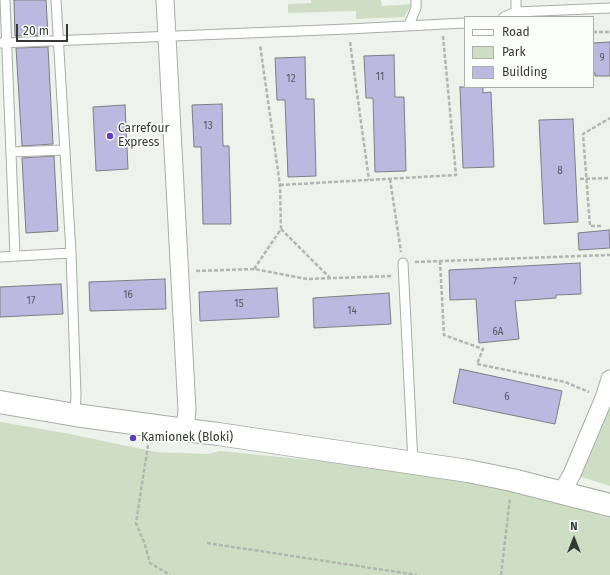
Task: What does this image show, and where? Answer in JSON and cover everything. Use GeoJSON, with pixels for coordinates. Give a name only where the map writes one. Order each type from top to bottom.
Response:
{"type":"FeatureCollection","features":[{"type":"Feature","properties":{"kind":"street"},"geometry":{"type":"LineString","coordinates":[[165,0],[187,410],[185,430]]}},
{"type":"Feature","properties":{"kind":"street"},"geometry":{"type":"LineString","coordinates":[[561,493],[572,474],[604,398],[610,379]]}},
{"type":"Feature","properties":{"kind":"street"},"geometry":{"type":"LineString","coordinates":[[0,402],[75,415],[218,434],[468,471],[512,480],[610,505]]}},
{"type":"Feature","properties":{"kind":"lane"},"geometry":{"type":"LineString","coordinates":[[5,0],[4,43],[11,152],[15,256]]}},
{"type":"Feature","properties":{"kind":"lane"},"geometry":{"type":"LineString","coordinates":[[56,0],[71,253],[76,395],[75,415]]}},
{"type":"Feature","properties":{"kind":"lane"},"geometry":{"type":"LineString","coordinates":[[409,26],[416,8],[416,0]]}},
{"type":"Feature","properties":{"kind":"lane"},"geometry":{"type":"LineString","coordinates":[[516,0],[516,12]]}},
{"type":"Feature","properties":{"kind":"lane"},"geometry":{"type":"LineString","coordinates":[[506,16],[516,12],[610,8]]}},
{"type":"Feature","properties":{"kind":"lane"},"geometry":{"type":"LineString","coordinates":[[4,43],[58,42],[464,23]]}},
{"type":"Feature","properties":{"kind":"lane"},"geometry":{"type":"LineString","coordinates":[[11,152],[65,150]]}},
{"type":"Feature","properties":{"kind":"lane"},"geometry":{"type":"LineString","coordinates":[[0,257],[71,253]]}},
{"type":"Feature","properties":{"kind":"lane"},"geometry":{"type":"LineString","coordinates":[[403,263],[413,463]]}},
{"type":"Feature","properties":{"kind":"path"},"geometry":{"type":"LineString","coordinates":[[280,185],[456,175],[442,24]]}},
{"type":"Feature","properties":{"kind":"path"},"geometry":{"type":"LineString","coordinates":[[348,29],[369,180]]}},
{"type":"Feature","properties":{"kind":"path"},"geometry":{"type":"LineString","coordinates":[[594,32],[610,32]]}},
{"type":"Feature","properties":{"kind":"path"},"geometry":{"type":"LineString","coordinates":[[254,269],[281,229],[280,185],[258,33]]}},
{"type":"Feature","properties":{"kind":"path"},"geometry":{"type":"LineString","coordinates":[[601,226],[590,226],[583,134],[610,118]]}},
{"type":"Feature","properties":{"kind":"path"},"geometry":{"type":"LineString","coordinates":[[580,179],[610,178]]}},
{"type":"Feature","properties":{"kind":"path"},"geometry":{"type":"LineString","coordinates":[[390,179],[403,263],[610,255]]}},
{"type":"Feature","properties":{"kind":"path"},"geometry":{"type":"LineString","coordinates":[[281,229],[331,278]]}},
{"type":"Feature","properties":{"kind":"path"},"geometry":{"type":"LineString","coordinates":[[440,261],[444,336],[483,349],[477,364],[565,382],[604,398]]}},
{"type":"Feature","properties":{"kind":"path"},"geometry":{"type":"LineString","coordinates":[[180,272],[254,269],[307,279],[404,275]]}},
{"type":"Feature","properties":{"kind":"path"},"geometry":{"type":"LineString","coordinates":[[148,441],[136,523],[144,542],[150,564],[170,575]]}},
{"type":"Feature","properties":{"kind":"path"},"geometry":{"type":"LineString","coordinates":[[501,575],[512,480]]}},
{"type":"Feature","properties":{"kind":"path"},"geometry":{"type":"LineString","coordinates":[[207,543],[417,575]]}},
{"type":"Feature","properties":{"kind":"green space"},"geometry":{"type":"Polygon","coordinates":[[[311,0],[381,0],[382,6],[412,4],[404,17],[356,19],[356,11],[288,13],[288,4],[311,3],[311,0]]]}},
{"type":"Feature","properties":{"kind":"green space"},"geometry":{"type":"Polygon","coordinates":[[[610,401],[610,486],[572,474],[610,401]]]}},
{"type":"Feature","properties":{"kind":"green space"},"geometry":{"type":"Polygon","coordinates":[[[0,422],[65,433],[156,452],[208,454],[220,451],[458,475],[610,513],[610,575],[0,575],[0,422]]]}},
{"type":"Feature","properties":{"kind":"building"},"geometry":{"type":"Polygon","coordinates":[[[14,0],[46,0],[48,35],[15,36],[14,0]]]}},
{"type":"Feature","properties":{"kind":"building"},"geometry":{"type":"Polygon","coordinates":[[[610,42],[610,76],[595,76],[594,43],[610,42]]]}},
{"type":"Feature","properties":{"kind":"building"},"geometry":{"type":"Polygon","coordinates":[[[48,47],[53,144],[22,146],[16,48],[48,47]]]}},
{"type":"Feature","properties":{"kind":"building"},"geometry":{"type":"Polygon","coordinates":[[[394,55],[395,97],[404,97],[406,171],[375,172],[373,98],[366,98],[364,56],[394,55]]]}},
{"type":"Feature","properties":{"kind":"building"},"geometry":{"type":"Polygon","coordinates":[[[305,57],[306,99],[314,99],[316,176],[288,177],[285,100],[277,100],[275,58],[305,57]]]}},
{"type":"Feature","properties":{"kind":"building"},"geometry":{"type":"Polygon","coordinates":[[[460,87],[483,88],[483,93],[491,92],[494,167],[463,168],[460,87]]]}},
{"type":"Feature","properties":{"kind":"building"},"geometry":{"type":"Polygon","coordinates":[[[222,104],[223,146],[229,146],[231,224],[203,224],[201,147],[194,147],[192,105],[222,104]]]}},
{"type":"Feature","properties":{"kind":"building"},"geometry":{"type":"Polygon","coordinates":[[[125,105],[128,169],[96,171],[93,107],[125,105]]]}},
{"type":"Feature","properties":{"kind":"building"},"geometry":{"type":"Polygon","coordinates":[[[573,119],[578,222],[544,224],[539,120],[573,119]]]}},
{"type":"Feature","properties":{"kind":"building"},"geometry":{"type":"Polygon","coordinates":[[[54,156],[58,231],[26,233],[22,158],[54,156]]]}},
{"type":"Feature","properties":{"kind":"building"},"geometry":{"type":"Polygon","coordinates":[[[609,230],[610,248],[579,250],[578,233],[609,230]]]}},
{"type":"Feature","properties":{"kind":"building"},"geometry":{"type":"Polygon","coordinates":[[[580,263],[581,294],[556,295],[556,298],[515,301],[519,339],[479,343],[476,299],[450,300],[449,270],[580,263]]]}},
{"type":"Feature","properties":{"kind":"building"},"geometry":{"type":"Polygon","coordinates":[[[165,279],[166,309],[90,311],[89,282],[165,279]]]}},
{"type":"Feature","properties":{"kind":"building"},"geometry":{"type":"Polygon","coordinates":[[[61,284],[63,314],[0,317],[0,287],[61,284]]]}},
{"type":"Feature","properties":{"kind":"building"},"geometry":{"type":"Polygon","coordinates":[[[277,288],[279,317],[200,321],[199,292],[277,288]]]}},
{"type":"Feature","properties":{"kind":"building"},"geometry":{"type":"Polygon","coordinates":[[[389,293],[391,324],[314,328],[313,298],[389,293]]]}},
{"type":"Feature","properties":{"kind":"building"},"geometry":{"type":"Polygon","coordinates":[[[460,369],[562,391],[555,424],[453,403],[460,369]]]}},
{"type":"Feature","properties":{"kind":"place","name":"Carrefour Express"},"geometry":{"type":"Point","coordinates":[110,136]}},
{"type":"Feature","properties":{"kind":"place","name":"Kamionek (Bloki)"},"geometry":{"type":"Point","coordinates":[133,438]}}]}
